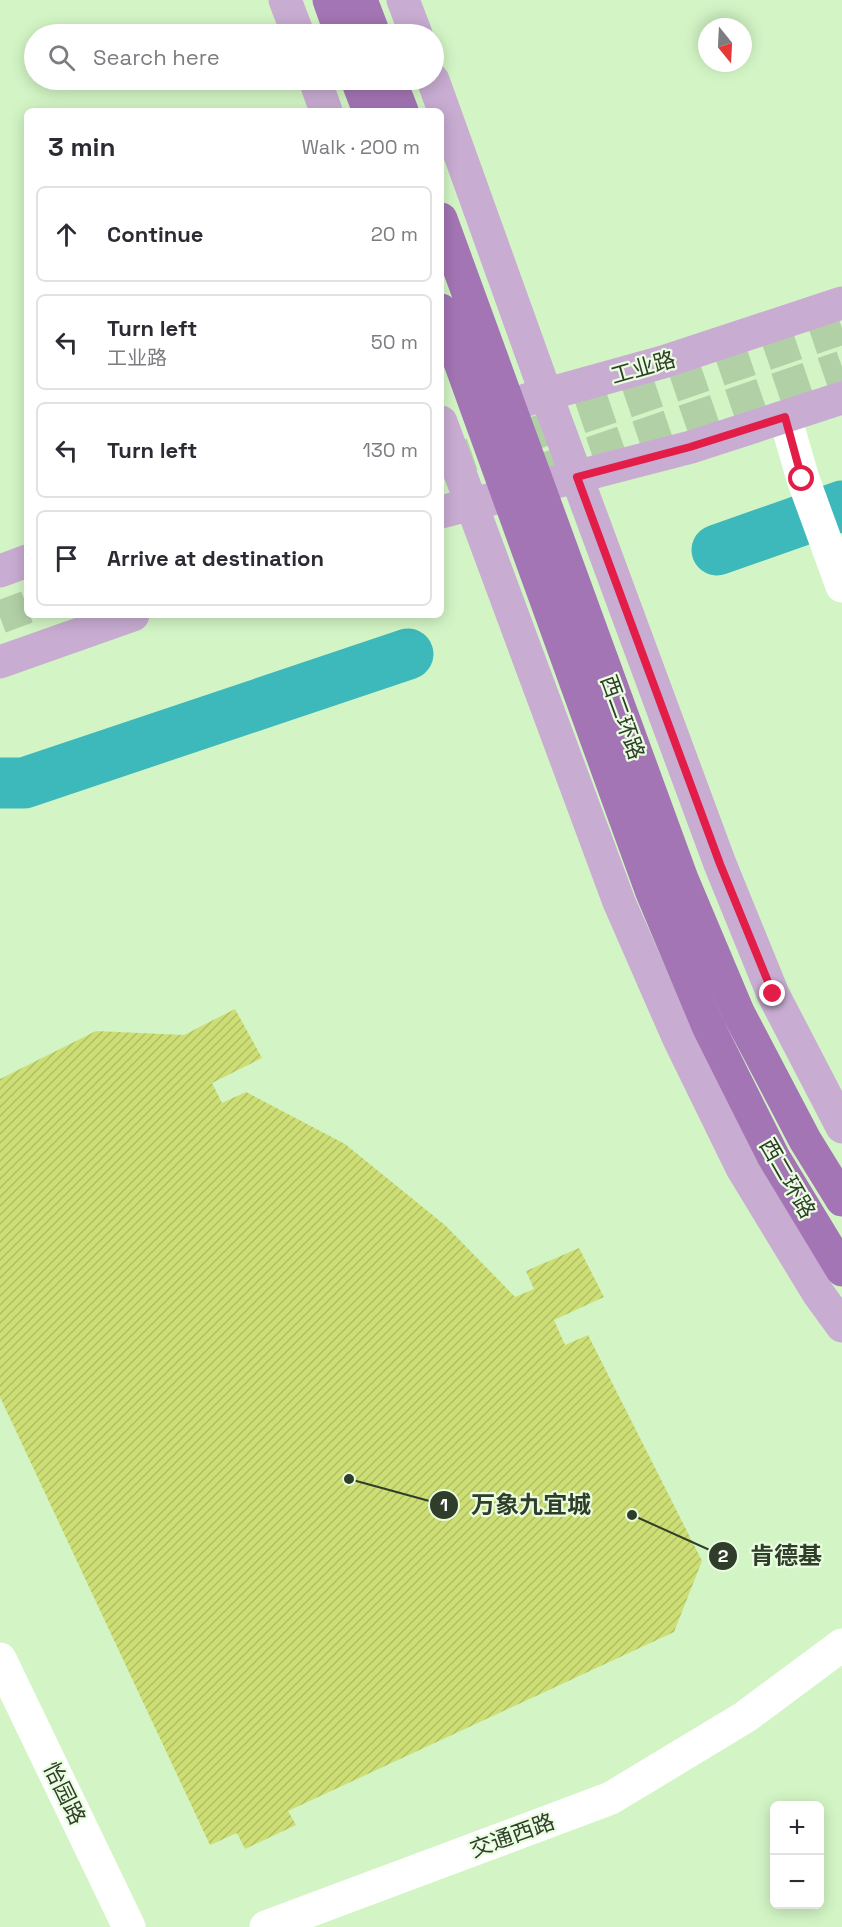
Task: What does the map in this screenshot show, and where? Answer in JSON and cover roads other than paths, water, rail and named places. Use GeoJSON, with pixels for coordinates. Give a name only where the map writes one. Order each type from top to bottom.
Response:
{"type":"FeatureCollection","features":[{"type":"Feature","properties":{"kind":"highway"},"geometry":{"type":"LineString","coordinates":[[328,0],[337,24]]}},
{"type":"Feature","properties":{"kind":"highway"},"geometry":{"type":"LineString","coordinates":[[361,0],[370,24]]}},
{"type":"Feature","properties":{"kind":"highway"},"geometry":{"type":"LineString","coordinates":[[361,90],[368,108]]}},
{"type":"Feature","properties":{"kind":"highway"},"geometry":{"type":"LineString","coordinates":[[394,90],[401,108]]}},
{"type":"Feature","properties":{"kind":"highway","name":"西二环路"},"geometry":{"type":"LineString","coordinates":[[444,227],[682,879],[738,1012],[805,1140],[842,1200]]}},
{"type":"Feature","properties":{"kind":"highway","name":"西二环路"},"geometry":{"type":"LineString","coordinates":[[444,318],[651,890],[708,1026],[773,1156],[842,1270]]}},
{"type":"Feature","properties":{"kind":"main road"},"geometry":{"type":"LineString","coordinates":[[285,0],[294,24]]}},
{"type":"Feature","properties":{"kind":"main road"},"geometry":{"type":"LineString","coordinates":[[403,0],[412,24]]}},
{"type":"Feature","properties":{"kind":"main road"},"geometry":{"type":"LineString","coordinates":[[319,90],[325,108]]}},
{"type":"Feature","properties":{"kind":"main road"},"geometry":{"type":"LineString","coordinates":[[437,90],[443,108]]}},
{"type":"Feature","properties":{"kind":"main road"},"geometry":{"type":"LineString","coordinates":[[444,111],[720,864],[773,994],[842,1127]]}},
{"type":"Feature","properties":{"kind":"main road","name":"工业路"},"geometry":{"type":"LineString","coordinates":[[444,422],[663,362],[842,303]]}},
{"type":"Feature","properties":{"kind":"main road"},"geometry":{"type":"LineString","coordinates":[[444,511],[690,447],[842,399]]}},
{"type":"Feature","properties":{"kind":"main road"},"geometry":{"type":"LineString","coordinates":[[444,431],[619,902],[678,1037],[742,1168],[818,1293],[842,1326]]}},
{"type":"Feature","properties":{"kind":"main road"},"geometry":{"type":"LineString","coordinates":[[0,571],[24,562]]}},
{"type":"Feature","properties":{"kind":"main road"},"geometry":{"type":"LineString","coordinates":[[0,662],[125,618]]}},
{"type":"Feature","properties":{"kind":"street"},"geometry":{"type":"LineString","coordinates":[[785,417],[802,479],[842,586]]}},
{"type":"Feature","properties":{"kind":"street","name":"交通西路"},"geometry":{"type":"LineString","coordinates":[[266,1927],[611,1798],[745,1717],[842,1645]]}},
{"type":"Feature","properties":{"kind":"street","name":"怡园路"},"geometry":{"type":"LineString","coordinates":[[0,1659],[129,1927]]}},
{"type":"Feature","properties":{"kind":"waterway"},"geometry":{"type":"LineString","coordinates":[[717,550],[842,506]]}},
{"type":"Feature","properties":{"kind":"waterway"},"geometry":{"type":"LineString","coordinates":[[0,783],[24,783],[408,654]]}},
{"type":"Feature","properties":{"kind":"tunnel"},"geometry":{"type":"LineString","coordinates":[[444,464],[842,328]]}},
{"type":"Feature","properties":{"kind":"tunnel"},"geometry":{"type":"LineString","coordinates":[[545,469],[842,367]]}},
{"type":"Feature","properties":{"kind":"tunnel"},"geometry":{"type":"LineString","coordinates":[[0,617],[24,608]]}},
{"type":"Feature","properties":{"kind":"place","name":"万象九宜城"},"geometry":{"type":"Point","coordinates":[349,1479]}},
{"type":"Feature","properties":{"kind":"place","name":"肯德基"},"geometry":{"type":"Point","coordinates":[632,1515]}}]}
